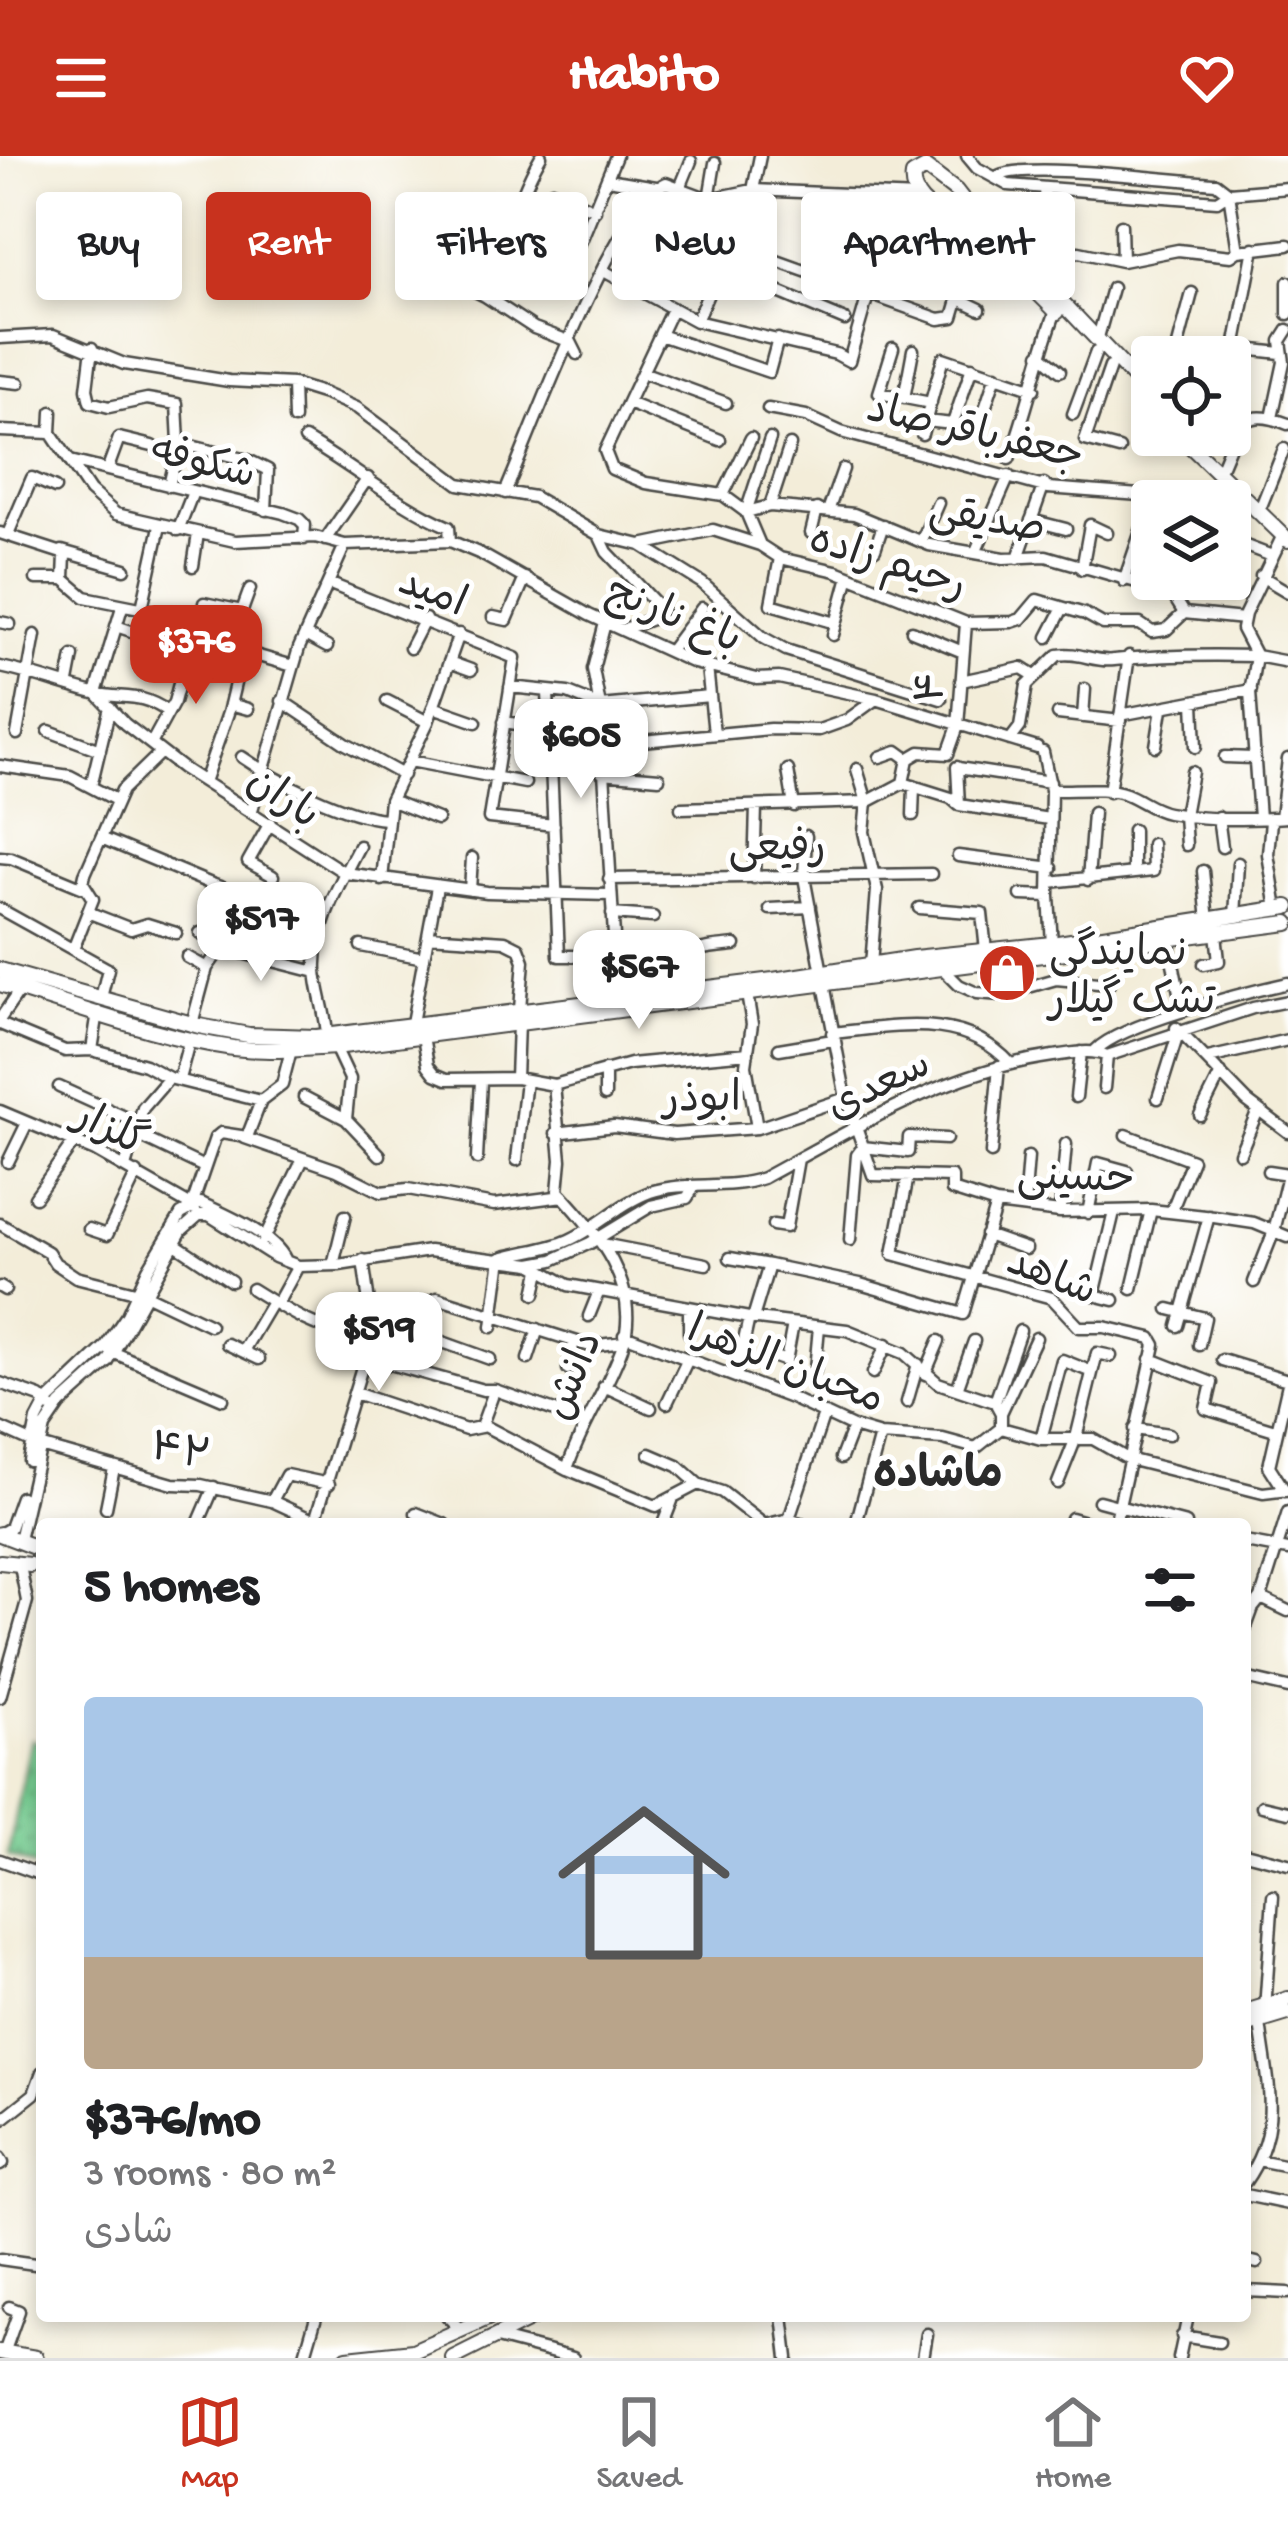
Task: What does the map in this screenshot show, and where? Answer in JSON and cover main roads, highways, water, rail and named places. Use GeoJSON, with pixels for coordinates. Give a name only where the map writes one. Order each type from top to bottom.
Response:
{"type":"FeatureCollection","features":[{"type":"Feature","properties":{"kind":"main road"},"geometry":{"type":"LineString","coordinates":[[916,165],[953,192]]}},
{"type":"Feature","properties":{"kind":"main road"},"geometry":{"type":"LineString","coordinates":[[1047,300],[1131,378]]}},
{"type":"Feature","properties":{"kind":"main road"},"geometry":{"type":"LineString","coordinates":[[1052,300],[1131,388]]}},
{"type":"Feature","properties":{"kind":"main road"},"geometry":{"type":"LineString","coordinates":[[1202,456],[1286,534]]}},
{"type":"Feature","properties":{"kind":"main road"},"geometry":{"type":"LineString","coordinates":[[1212,456],[1286,534]]}},
{"type":"Feature","properties":{"kind":"main road"},"geometry":{"type":"LineString","coordinates":[[554,1012],[655,993],[943,969],[1168,940],[1234,917],[1282,909]]}},
{"type":"Feature","properties":{"kind":"main road"},"geometry":{"type":"LineString","coordinates":[[0,970],[232,1048],[291,1050],[519,1016],[747,994],[871,965],[1212,927],[1288,923]]}},
{"type":"Feature","properties":{"kind":"main road"},"geometry":{"type":"LineString","coordinates":[[0,984],[99,1005]]}},
{"type":"Feature","properties":{"kind":"main road"},"geometry":{"type":"LineString","coordinates":[[191,1031],[331,1041]]}},
{"type":"Feature","properties":{"kind":"main road"},"geometry":{"type":"LineString","coordinates":[[0,1534],[32,1546],[35,1557],[31,1568],[0,1562]]}},
{"type":"Feature","properties":{"kind":"main road"},"geometry":{"type":"LineString","coordinates":[[1257,2019],[1288,1999]]}},
{"type":"Feature","properties":{"kind":"main road"},"geometry":{"type":"LineString","coordinates":[[1257,2019],[1288,2013]]}},
{"type":"Feature","properties":{"kind":"main road"},"geometry":{"type":"LineString","coordinates":[[346,2358],[413,2350],[479,2322]]}},
{"type":"Feature","properties":{"kind":"main road"},"geometry":{"type":"LineString","coordinates":[[453,2358],[486,2347],[527,2322]]}},
{"type":"Feature","properties":{"kind":"main road"},"geometry":{"type":"LineString","coordinates":[[2,2353],[36,2358]]}},
{"type":"Feature","properties":{"kind":"place","name":"نمایندگی تشک گیلار"},"geometry":{"type":"Point","coordinates":[1007,973]}},
{"type":"Feature","properties":{"kind":"district","name":"ماشاده"},"geometry":{"type":"Point","coordinates":[938,1470]}}]}
